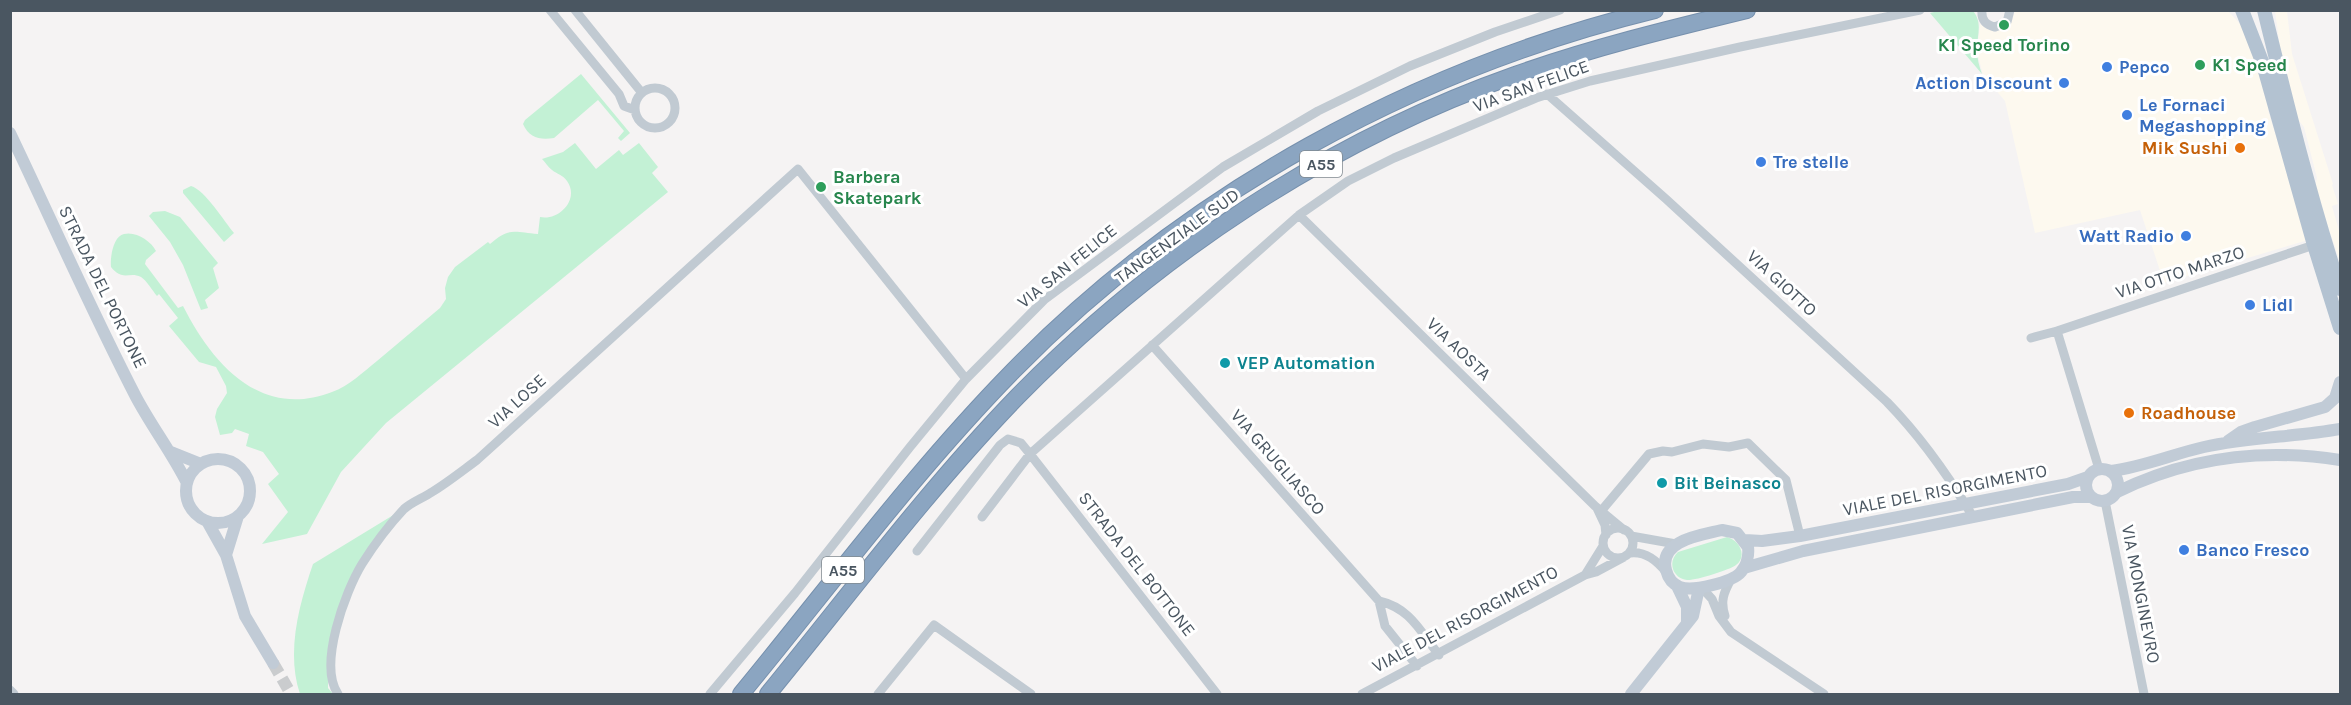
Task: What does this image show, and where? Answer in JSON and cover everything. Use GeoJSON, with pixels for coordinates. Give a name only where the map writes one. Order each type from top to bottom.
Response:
{"type":"FeatureCollection","features":[{"type":"Feature","properties":{"kind":"highway","name":"TANGENZIALE SUD"},"geometry":{"type":"LineString","coordinates":[[741,694],[914,482],[980,406],[1077,311],[1179,229],[1263,173],[1388,105],[1514,52],[1655,10]]}},
{"type":"Feature","properties":{"kind":"highway","name":"TANGENZIALE SUD"},"geometry":{"type":"LineString","coordinates":[[768,694],[962,458],[1012,402],[1116,305],[1200,241],[1308,171],[1376,135],[1445,103],[1513,76],[1587,51],[1636,36],[1747,10]]}},
{"type":"Feature","properties":{"kind":"main road"},"geometry":{"type":"LineString","coordinates":[[2242,10],[2266,75],[2340,328]]}},
{"type":"Feature","properties":{"kind":"main road"},"geometry":{"type":"LineString","coordinates":[[2264,10],[2312,199],[2340,289]]}},
{"type":"Feature","properties":{"kind":"street"},"geometry":{"type":"LineString","coordinates":[[550,10],[620,94],[624,106],[635,110]]}},
{"type":"Feature","properties":{"kind":"street"},"geometry":{"type":"LineString","coordinates":[[575,10],[642,93]]}},
{"type":"Feature","properties":{"kind":"street","name":"VIA SAN FELICE"},"geometry":{"type":"LineString","coordinates":[[710,694],[795,593],[966,379],[1044,300],[1223,167],[1364,87],[1495,32],[1560,10]]}},
{"type":"Feature","properties":{"kind":"street","name":"VIA SAN FELICE"},"geometry":{"type":"LineString","coordinates":[[1030,454],[1299,215],[1348,181],[1394,158],[1547,94],[1590,81],[1897,13],[1920,10]]}},
{"type":"Feature","properties":{"kind":"street"},"geometry":{"type":"LineString","coordinates":[[1982,10],[1986,23],[1995,27],[2004,25],[2011,12]]}},
{"type":"Feature","properties":{"kind":"street"},"geometry":{"type":"LineString","coordinates":[[658,88],[668,93],[674,102],[673,118],[664,126],[652,128],[641,122],[635,110],[642,93],[658,88]]}},
{"type":"Feature","properties":{"kind":"street","name":"VIA GIOTTO"},"geometry":{"type":"LineString","coordinates":[[1547,94],[1666,199],[1887,402],[1915,432],[1942,468],[1973,517]]}},
{"type":"Feature","properties":{"kind":"street","name":"STRADA DEL PORTONE"},"geometry":{"type":"LineString","coordinates":[[10,133],[104,333],[150,422],[171,452],[188,483]]}},
{"type":"Feature","properties":{"kind":"street","name":"VIA LOSE"},"geometry":{"type":"LineString","coordinates":[[338,694],[333,687],[331,662],[341,612],[349,589],[362,564],[398,516],[407,507],[450,481],[477,460],[798,169],[966,379]]}},
{"type":"Feature","properties":{"kind":"street","name":"VIA AOSTA"},"geometry":{"type":"LineString","coordinates":[[1299,215],[1599,508],[1628,533]]}},
{"type":"Feature","properties":{"kind":"street","name":"VIA OTTO MARZO"},"geometry":{"type":"LineString","coordinates":[[2031,338],[2314,245]]}},
{"type":"Feature","properties":{"kind":"street"},"geometry":{"type":"LineString","coordinates":[[2057,331],[2105,470],[2117,478],[2117,492]]}},
{"type":"Feature","properties":{"kind":"street","name":"VIA GRUGLIASCO"},"geometry":{"type":"LineString","coordinates":[[1152,345],[1379,602],[1385,626],[1417,666]]}},
{"type":"Feature","properties":{"kind":"street"},"geometry":{"type":"LineString","coordinates":[[2224,443],[2241,432],[2255,427],[2325,407],[2335,398],[2340,382]]}},
{"type":"Feature","properties":{"kind":"street"},"geometry":{"type":"LineString","coordinates":[[2340,429],[2224,443],[2129,469],[2105,470],[2088,477],[2086,488],[2091,497],[2105,501],[2133,484],[2185,466],[2225,457],[2287,453],[2340,460]]}},
{"type":"Feature","properties":{"kind":"street","name":"STRADA DEL BOTTONE"},"geometry":{"type":"LineString","coordinates":[[917,551],[1004,440],[1018,441],[1217,694]]}},
{"type":"Feature","properties":{"kind":"street"},"geometry":{"type":"LineString","coordinates":[[1599,508],[1649,454],[1672,452],[1703,444],[1730,447],[1748,443],[1783,476],[1811,550]]}},
{"type":"Feature","properties":{"kind":"street"},"geometry":{"type":"LineString","coordinates":[[171,452],[201,464]]}},
{"type":"Feature","properties":{"kind":"street"},"geometry":{"type":"LineString","coordinates":[[982,517],[1030,454]]}},
{"type":"Feature","properties":{"kind":"street"},"geometry":{"type":"LineString","coordinates":[[216,459],[225,459],[243,470],[250,489],[245,508],[238,516],[223,523],[207,521],[195,513],[189,504],[188,483],[192,473],[201,464],[216,459]]}},
{"type":"Feature","properties":{"kind":"street","name":"VIALE DEL RISORGIMENTO"},"geometry":{"type":"LineString","coordinates":[[1585,576],[1603,546],[1606,535],[1612,530],[1676,544],[1722,530],[1737,533],[1745,540],[1762,541],[1804,536],[2068,484],[2088,477]]}},
{"type":"Feature","properties":{"kind":"street","name":"VIALE DEL RISORGIMENTO"},"geometry":{"type":"LineString","coordinates":[[1677,586],[1687,589],[1700,588],[1731,579],[1741,573],[1744,568],[1811,550],[2073,497],[2091,497]]}},
{"type":"Feature","properties":{"kind":"street","name":"VIA MONGINEVRO"},"geometry":{"type":"LineString","coordinates":[[2105,501],[2144,694]]}},
{"type":"Feature","properties":{"kind":"street","name":"VIA AOSTA"},"geometry":{"type":"LineString","coordinates":[[1599,508],[1606,535]]}},
{"type":"Feature","properties":{"kind":"street"},"geometry":{"type":"LineString","coordinates":[[226,555],[238,516]]}},
{"type":"Feature","properties":{"kind":"street"},"geometry":{"type":"LineString","coordinates":[[1898,517],[1901,531]]}},
{"type":"Feature","properties":{"kind":"street"},"geometry":{"type":"LineString","coordinates":[[207,521],[226,555],[245,616],[273,663]]}},
{"type":"Feature","properties":{"kind":"street"},"geometry":{"type":"LineString","coordinates":[[1627,555],[1633,545],[1628,533]]}},
{"type":"Feature","properties":{"kind":"street"},"geometry":{"type":"LineString","coordinates":[[1744,568],[1749,553],[1745,540]]}},
{"type":"Feature","properties":{"kind":"street"},"geometry":{"type":"LineString","coordinates":[[1667,573],[1665,558],[1676,544]]}},
{"type":"Feature","properties":{"kind":"street"},"geometry":{"type":"LineString","coordinates":[[1603,546],[1611,556],[1637,552],[1650,557],[1667,573],[1677,586],[1687,607],[1686,625]]}},
{"type":"Feature","properties":{"kind":"street","name":"VIALE DEL RISORGIMENTO"},"geometry":{"type":"LineString","coordinates":[[1362,694],[1627,555]]}},
{"type":"Feature","properties":{"kind":"street"},"geometry":{"type":"LineString","coordinates":[[1731,579],[1725,590],[1722,606],[1731,632]]}},
{"type":"Feature","properties":{"kind":"street"},"geometry":{"type":"LineString","coordinates":[[1631,694],[1693,616],[1700,588],[1712,599],[1719,616],[1731,632],[1824,694]]}},
{"type":"Feature","properties":{"kind":"street","name":"VIA GRUGLIASCO"},"geometry":{"type":"LineString","coordinates":[[1379,602],[1393,604],[1404,610],[1439,655]]}},
{"type":"Feature","properties":{"kind":"street"},"geometry":{"type":"LineString","coordinates":[[878,694],[934,625],[1031,694]]}},
{"type":"Feature","properties":{"kind":"shaded area"},"geometry":{"type":"Polygon","coordinates":[[[2015,11],[2228,11],[2242,26],[2270,101],[2268,110],[2308,240],[2164,283],[2140,210],[2035,233],[2005,101],[1983,75],[1977,52],[1980,24],[1994,32],[2004,29],[2010,26],[2015,11]]]}},
{"type":"Feature","properties":{"kind":"shaded area"},"geometry":{"type":"Polygon","coordinates":[[[2275,11],[2287,11],[2292,54],[2333,184],[2338,204],[2332,206],[2340,234],[2340,262],[2315,187],[2317,178],[2304,127],[2296,117],[2284,77],[2275,11]]]}},
{"type":"Feature","properties":{"kind":"green space"},"geometry":{"type":"Polygon","coordinates":[[[1942,10],[1973,11],[1979,25],[1977,56],[1982,74],[1930,13],[1942,10]]]}},
{"type":"Feature","properties":{"kind":"green space"},"geometry":{"type":"Polygon","coordinates":[[[581,74],[630,133],[621,141],[618,138],[624,131],[598,100],[554,138],[544,139],[528,132],[523,124],[525,120],[581,74]]]}},
{"type":"Feature","properties":{"kind":"green space"},"geometry":{"type":"Polygon","coordinates":[[[575,143],[596,169],[619,150],[623,155],[639,143],[658,167],[652,173],[668,192],[386,423],[341,472],[307,534],[262,544],[288,512],[268,484],[279,474],[263,452],[246,446],[249,434],[235,429],[232,433],[220,435],[215,417],[227,393],[226,386],[216,367],[199,362],[169,326],[178,318],[159,294],[157,296],[141,277],[119,274],[111,267],[112,253],[117,239],[129,233],[151,244],[156,251],[146,260],[145,264],[178,308],[183,306],[208,347],[241,381],[261,392],[282,398],[306,399],[332,392],[350,382],[440,308],[446,299],[445,288],[448,277],[455,267],[488,242],[490,244],[502,235],[512,232],[538,234],[540,217],[554,216],[560,212],[566,207],[571,195],[565,179],[542,159],[563,152],[575,143]]]}},
{"type":"Feature","properties":{"kind":"green space"},"geometry":{"type":"Polygon","coordinates":[[[191,186],[208,199],[234,233],[224,242],[183,193],[183,190],[191,186]]]}},
{"type":"Feature","properties":{"kind":"green space"},"geometry":{"type":"Polygon","coordinates":[[[165,211],[180,217],[218,263],[213,268],[219,288],[205,300],[208,308],[201,310],[183,265],[170,242],[149,216],[153,212],[165,211]]]}},
{"type":"Feature","properties":{"kind":"green space"},"geometry":{"type":"Polygon","coordinates":[[[395,514],[346,588],[328,678],[328,688],[333,694],[300,694],[294,662],[294,645],[299,612],[313,564],[395,514]]]}},
{"type":"Feature","properties":{"kind":"green space"},"geometry":{"type":"Polygon","coordinates":[[[1727,537],[1735,541],[1742,553],[1736,565],[1691,580],[1682,579],[1675,573],[1672,562],[1678,552],[1727,537]]]}},
{"type":"Feature","properties":{"kind":"tunnel"},"geometry":{"type":"LineString","coordinates":[[273,663],[291,694]]}},
{"type":"Feature","properties":{"kind":"place","name":"K1 Speed Torino"},"geometry":{"type":"Point","coordinates":[2004,25]}},
{"type":"Feature","properties":{"kind":"place","name":"K1 Speed"},"geometry":{"type":"Point","coordinates":[2200,65]}},
{"type":"Feature","properties":{"kind":"place","name":"Pepco"},"geometry":{"type":"Point","coordinates":[2107,67]}},
{"type":"Feature","properties":{"kind":"place","name":"Action Discount"},"geometry":{"type":"Point","coordinates":[2064,83]}},
{"type":"Feature","properties":{"kind":"place","name":"Le Fornaci Megashopping"},"geometry":{"type":"Point","coordinates":[2127,115]}},
{"type":"Feature","properties":{"kind":"place","name":"Mik Sushi"},"geometry":{"type":"Point","coordinates":[2240,148]}},
{"type":"Feature","properties":{"kind":"place","name":"Tre stelle"},"geometry":{"type":"Point","coordinates":[1761,162]}},
{"type":"Feature","properties":{"kind":"place","name":"Barbera Skatepark"},"geometry":{"type":"Point","coordinates":[821,187]}},
{"type":"Feature","properties":{"kind":"place","name":"Watt Radio"},"geometry":{"type":"Point","coordinates":[2186,236]}},
{"type":"Feature","properties":{"kind":"place","name":"Lidl"},"geometry":{"type":"Point","coordinates":[2250,305]}},
{"type":"Feature","properties":{"kind":"place","name":"VEP Automation"},"geometry":{"type":"Point","coordinates":[1225,363]}},
{"type":"Feature","properties":{"kind":"place","name":"Roadhouse"},"geometry":{"type":"Point","coordinates":[2129,413]}},
{"type":"Feature","properties":{"kind":"place","name":"Bit Beinasco"},"geometry":{"type":"Point","coordinates":[1662,483]}},
{"type":"Feature","properties":{"kind":"place","name":"Banco Fresco"},"geometry":{"type":"Point","coordinates":[2184,550]}}]}
